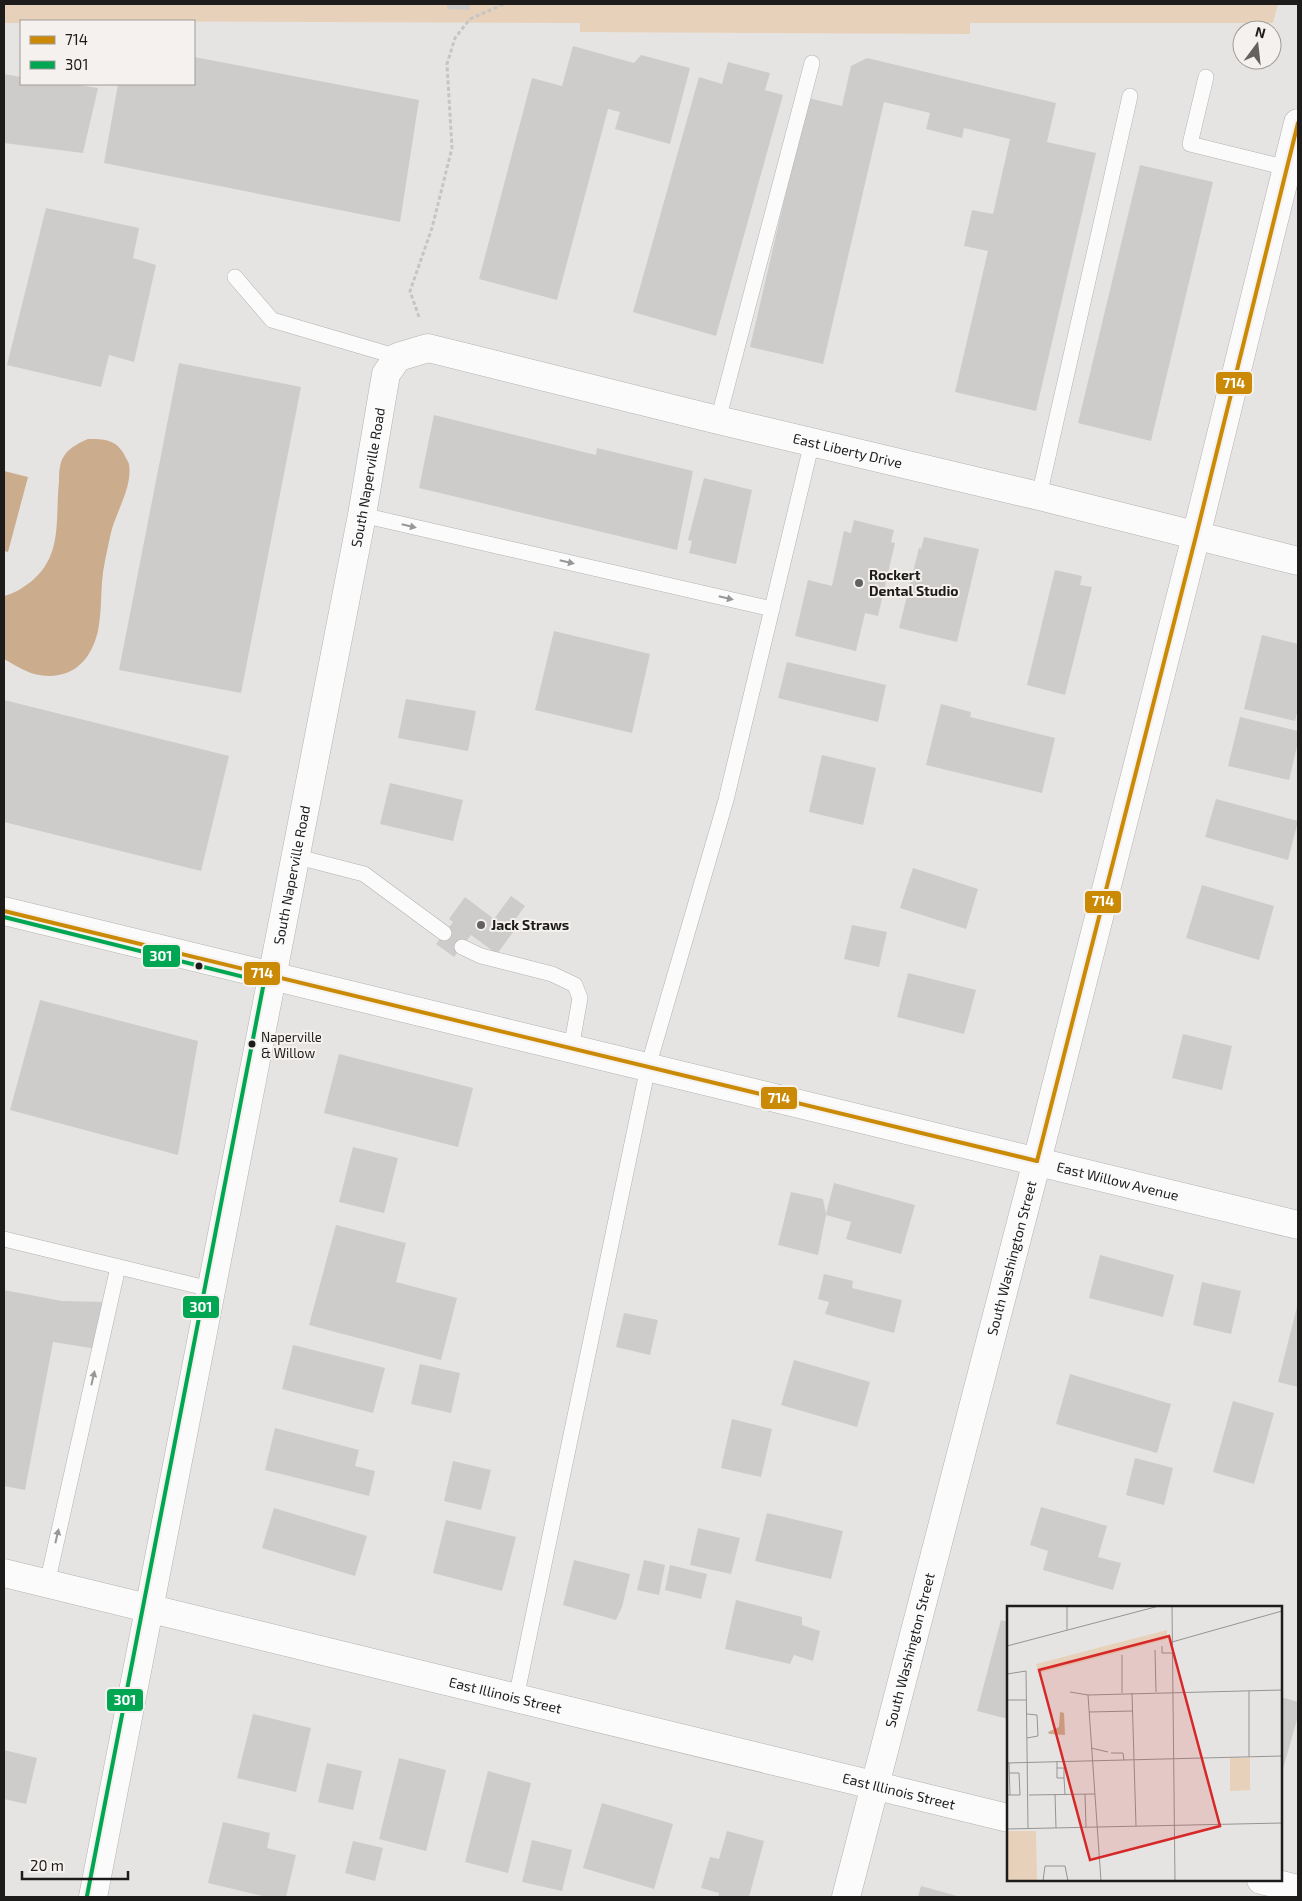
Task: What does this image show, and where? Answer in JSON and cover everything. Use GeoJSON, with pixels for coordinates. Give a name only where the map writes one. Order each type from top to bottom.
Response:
{"type":"FeatureCollection","features":[{"type":"Feature","properties":{"kind":"street","name":"South Washington Street"},"geometry":{"type":"LineString","coordinates":[[846,1897],[1037,1161],[1196,536],[1298,123]]}},
{"type":"Feature","properties":{"kind":"street"},"geometry":{"type":"LineString","coordinates":[[398,357],[428,348]]}},
{"type":"Feature","properties":{"kind":"street","name":"East Liberty Drive"},"geometry":{"type":"LineString","coordinates":[[428,348],[718,420],[1039,496],[1298,561]]}},
{"type":"Feature","properties":{"kind":"street","name":"South Naperville Road"},"geometry":{"type":"LineString","coordinates":[[93,1897],[294,856],[362,515],[386,374],[398,357]]}},
{"type":"Feature","properties":{"kind":"street","name":"East Willow Avenue"},"geometry":{"type":"LineString","coordinates":[[4,911],[1298,1225]]}},
{"type":"Feature","properties":{"kind":"street","name":"East Illinois Street"},"geometry":{"type":"LineString","coordinates":[[4,1573],[1007,1818]]}},
{"type":"Feature","properties":{"kind":"street"},"geometry":{"type":"LineString","coordinates":[[1265,1881],[1298,1889]]}},
{"type":"Feature","properties":{"kind":"lane"},"geometry":{"type":"LineString","coordinates":[[718,420],[812,63]]}},
{"type":"Feature","properties":{"kind":"lane"},"geometry":{"type":"LineString","coordinates":[[1206,77],[1190,144],[1287,168]]}},
{"type":"Feature","properties":{"kind":"lane"},"geometry":{"type":"LineString","coordinates":[[1039,496],[1130,96]]}},
{"type":"Feature","properties":{"kind":"lane"},"geometry":{"type":"LineString","coordinates":[[235,277],[272,320],[398,357]]}},
{"type":"Feature","properties":{"kind":"lane"},"geometry":{"type":"LineString","coordinates":[[516,1698],[648,1068],[726,800],[812,442]]}},
{"type":"Feature","properties":{"kind":"lane"},"geometry":{"type":"LineString","coordinates":[[362,515],[772,609]]}},
{"type":"Feature","properties":{"kind":"lane"},"geometry":{"type":"LineString","coordinates":[[294,856],[364,874],[444,934]]}},
{"type":"Feature","properties":{"kind":"lane"},"geometry":{"type":"LineString","coordinates":[[462,947],[481,956],[552,974],[574,985],[580,998],[570,1049]]}},
{"type":"Feature","properties":{"kind":"lane"},"geometry":{"type":"LineString","coordinates":[[4,1238],[210,1289]]}},
{"type":"Feature","properties":{"kind":"lane"},"geometry":{"type":"LineString","coordinates":[[47,1584],[118,1266]]}},
{"type":"Feature","properties":{"kind":"path"},"geometry":{"type":"LineString","coordinates":[[428,348],[410,291],[432,228],[452,148],[447,64],[455,38],[470,19],[504,4]]}},
{"type":"Feature","properties":{"kind":"shaded area"},"geometry":{"type":"Polygon","coordinates":[[[4,4],[1278,4],[1274,20],[1232,20],[1232,23],[970,23],[970,34],[580,32],[580,23],[20,20],[20,23],[4,23],[4,4]]]}},
{"type":"Feature","properties":{"kind":"shaded area"},"geometry":{"type":"Polygon","coordinates":[[[88,439],[109,441],[117,445],[129,463],[126,492],[112,528],[105,560],[98,631],[90,653],[76,668],[68,673],[58,675],[34,674],[4,659],[4,596],[31,582],[50,558],[56,534],[61,462],[69,450],[88,439]]]}},
{"type":"Feature","properties":{"kind":"shaded area"},"geometry":{"type":"Polygon","coordinates":[[[4,471],[28,477],[8,552],[4,551],[4,471]]]}},
{"type":"Feature","properties":{"kind":"building"},"geometry":{"type":"Polygon","coordinates":[[[447,4],[470,4],[470,10],[447,9],[447,4]]]}},
{"type":"Feature","properties":{"kind":"building"},"geometry":{"type":"Polygon","coordinates":[[[573,46],[634,63],[641,55],[690,68],[670,144],[615,129],[620,112],[608,109],[557,300],[479,279],[532,78],[562,86],[573,46]]]}},
{"type":"Feature","properties":{"kind":"building"},"geometry":{"type":"Polygon","coordinates":[[[195,57],[419,100],[400,222],[104,163],[118,85],[195,85],[195,57]]]}},
{"type":"Feature","properties":{"kind":"building"},"geometry":{"type":"Polygon","coordinates":[[[867,58],[1056,103],[1047,142],[1096,153],[1036,411],[955,392],[988,251],[964,246],[972,210],[993,214],[1010,139],[964,128],[962,138],[926,129],[930,113],[884,102],[823,364],[750,347],[808,98],[842,106],[851,66],[867,58]]]}},
{"type":"Feature","properties":{"kind":"building"},"geometry":{"type":"Polygon","coordinates":[[[728,62],[770,73],[765,90],[783,95],[716,336],[633,312],[699,77],[722,84],[728,62]]]}},
{"type":"Feature","properties":{"kind":"building"},"geometry":{"type":"Polygon","coordinates":[[[4,74],[20,77],[20,85],[78,85],[98,88],[83,153],[4,143],[4,74]]]}},
{"type":"Feature","properties":{"kind":"building"},"geometry":{"type":"Polygon","coordinates":[[[1140,165],[1213,182],[1151,441],[1078,423],[1140,165]]]}},
{"type":"Feature","properties":{"kind":"building"},"geometry":{"type":"Polygon","coordinates":[[[46,208],[139,228],[133,258],[156,265],[134,362],[109,355],[101,387],[7,365],[46,208]]]}},
{"type":"Feature","properties":{"kind":"building"},"geometry":{"type":"Polygon","coordinates":[[[179,363],[301,387],[241,693],[119,670],[179,363]]]}},
{"type":"Feature","properties":{"kind":"building"},"geometry":{"type":"Polygon","coordinates":[[[434,415],[596,455],[597,448],[693,471],[677,550],[419,488],[434,415]]]}},
{"type":"Feature","properties":{"kind":"building"},"geometry":{"type":"Polygon","coordinates":[[[704,478],[752,490],[736,564],[689,553],[692,541],[688,540],[704,478]]]}},
{"type":"Feature","properties":{"kind":"building","name":"Rockert Dental Studio"},"geometry":{"type":"Polygon","coordinates":[[[854,520],[894,530],[891,542],[895,543],[878,616],[865,613],[856,651],[795,636],[808,580],[832,586],[844,531],[851,533],[854,520]]]}},
{"type":"Feature","properties":{"kind":"building"},"geometry":{"type":"Polygon","coordinates":[[[924,537],[979,549],[957,642],[899,628],[919,548],[921,549],[924,537]]]}},
{"type":"Feature","properties":{"kind":"building"},"geometry":{"type":"Polygon","coordinates":[[[1055,570],[1082,576],[1080,585],[1092,587],[1065,695],[1027,685],[1055,570]]]}},
{"type":"Feature","properties":{"kind":"building"},"geometry":{"type":"Polygon","coordinates":[[[554,631],[650,654],[632,733],[535,710],[554,631]]]}},
{"type":"Feature","properties":{"kind":"building"},"geometry":{"type":"Polygon","coordinates":[[[1262,635],[1298,644],[1298,708],[1295,721],[1244,709],[1262,635]]]}},
{"type":"Feature","properties":{"kind":"building"},"geometry":{"type":"Polygon","coordinates":[[[787,662],[886,685],[878,722],[778,698],[787,662]]]}},
{"type":"Feature","properties":{"kind":"building"},"geometry":{"type":"Polygon","coordinates":[[[406,699],[476,711],[468,751],[398,738],[406,699]]]}},
{"type":"Feature","properties":{"kind":"building"},"geometry":{"type":"Polygon","coordinates":[[[4,700],[229,756],[201,871],[4,822],[4,700]]]}},
{"type":"Feature","properties":{"kind":"building"},"geometry":{"type":"Polygon","coordinates":[[[941,704],[971,712],[970,717],[1055,738],[1042,793],[926,765],[941,704]]]}},
{"type":"Feature","properties":{"kind":"building"},"geometry":{"type":"Polygon","coordinates":[[[1240,717],[1298,731],[1298,742],[1289,780],[1228,766],[1240,717]]]}},
{"type":"Feature","properties":{"kind":"building"},"geometry":{"type":"Polygon","coordinates":[[[822,755],[876,768],[863,825],[809,812],[822,755]]]}},
{"type":"Feature","properties":{"kind":"building"},"geometry":{"type":"Polygon","coordinates":[[[390,783],[463,800],[453,841],[380,824],[390,783]]]}},
{"type":"Feature","properties":{"kind":"building"},"geometry":{"type":"Polygon","coordinates":[[[1216,799],[1298,821],[1288,860],[1205,837],[1216,799]]]}},
{"type":"Feature","properties":{"kind":"building"},"geometry":{"type":"Polygon","coordinates":[[[913,868],[978,889],[966,929],[900,908],[913,868]]]}},
{"type":"Feature","properties":{"kind":"building"},"geometry":{"type":"Polygon","coordinates":[[[1202,885],[1274,906],[1259,960],[1186,938],[1202,885]]]}},
{"type":"Feature","properties":{"kind":"building","name":"Jack Straws"},"geometry":{"type":"Polygon","coordinates":[[[511,896],[525,906],[509,928],[513,932],[497,954],[471,935],[454,957],[436,944],[453,922],[449,919],[465,897],[494,919],[511,896]]]}},
{"type":"Feature","properties":{"kind":"building"},"geometry":{"type":"Polygon","coordinates":[[[852,925],[887,932],[879,967],[844,959],[852,925]]]}},
{"type":"Feature","properties":{"kind":"building"},"geometry":{"type":"Polygon","coordinates":[[[908,973],[976,990],[964,1034],[897,1017],[908,973]]]}},
{"type":"Feature","properties":{"kind":"building"},"geometry":{"type":"Polygon","coordinates":[[[40,1000],[198,1041],[178,1155],[10,1110],[40,1000]]]}},
{"type":"Feature","properties":{"kind":"building"},"geometry":{"type":"Polygon","coordinates":[[[1183,1034],[1232,1046],[1222,1090],[1172,1078],[1183,1034]]]}},
{"type":"Feature","properties":{"kind":"building"},"geometry":{"type":"Polygon","coordinates":[[[339,1054],[473,1088],[458,1147],[324,1113],[339,1054]]]}},
{"type":"Feature","properties":{"kind":"building"},"geometry":{"type":"Polygon","coordinates":[[[353,1147],[398,1158],[384,1213],[339,1202],[353,1147]]]}},
{"type":"Feature","properties":{"kind":"building"},"geometry":{"type":"Polygon","coordinates":[[[834,1183],[915,1205],[901,1254],[846,1239],[851,1222],[826,1215],[818,1255],[778,1245],[791,1192],[823,1199],[826,1214],[834,1183]]]}},
{"type":"Feature","properties":{"kind":"building"},"geometry":{"type":"Polygon","coordinates":[[[336,1225],[406,1243],[396,1282],[457,1298],[441,1360],[309,1325],[336,1225]]]}},
{"type":"Feature","properties":{"kind":"building"},"geometry":{"type":"Polygon","coordinates":[[[1100,1255],[1174,1275],[1163,1317],[1089,1298],[1100,1255]]]}},
{"type":"Feature","properties":{"kind":"building"},"geometry":{"type":"Polygon","coordinates":[[[824,1274],[853,1281],[852,1288],[902,1300],[894,1333],[825,1314],[829,1302],[818,1299],[824,1274]]]}},
{"type":"Feature","properties":{"kind":"building"},"geometry":{"type":"Polygon","coordinates":[[[1202,1282],[1241,1291],[1231,1334],[1193,1325],[1202,1282]]]}},
{"type":"Feature","properties":{"kind":"building"},"geometry":{"type":"Polygon","coordinates":[[[4,1290],[62,1301],[107,1302],[97,1349],[53,1342],[25,1490],[4,1486],[4,1290]]]}},
{"type":"Feature","properties":{"kind":"building"},"geometry":{"type":"Polygon","coordinates":[[[1298,1303],[1298,1387],[1278,1382],[1298,1303]]]}},
{"type":"Feature","properties":{"kind":"building"},"geometry":{"type":"Polygon","coordinates":[[[624,1313],[658,1320],[650,1355],[616,1347],[624,1313]]]}},
{"type":"Feature","properties":{"kind":"building"},"geometry":{"type":"Polygon","coordinates":[[[293,1345],[385,1368],[373,1413],[282,1389],[293,1345]]]}},
{"type":"Feature","properties":{"kind":"building"},"geometry":{"type":"Polygon","coordinates":[[[794,1360],[870,1382],[857,1427],[781,1405],[794,1360]]]}},
{"type":"Feature","properties":{"kind":"building"},"geometry":{"type":"Polygon","coordinates":[[[420,1364],[460,1373],[451,1413],[411,1404],[420,1364]]]}},
{"type":"Feature","properties":{"kind":"building"},"geometry":{"type":"Polygon","coordinates":[[[1070,1374],[1171,1404],[1157,1453],[1056,1424],[1070,1374]]]}},
{"type":"Feature","properties":{"kind":"building"},"geometry":{"type":"Polygon","coordinates":[[[1233,1401],[1274,1413],[1254,1484],[1213,1472],[1233,1401]]]}},
{"type":"Feature","properties":{"kind":"building"},"geometry":{"type":"Polygon","coordinates":[[[732,1419],[772,1429],[761,1477],[721,1468],[732,1419]]]}},
{"type":"Feature","properties":{"kind":"building"},"geometry":{"type":"Polygon","coordinates":[[[275,1428],[359,1450],[355,1466],[375,1471],[369,1496],[265,1470],[275,1428]]]}},
{"type":"Feature","properties":{"kind":"building"},"geometry":{"type":"Polygon","coordinates":[[[1135,1458],[1173,1468],[1164,1505],[1126,1495],[1135,1458]]]}},
{"type":"Feature","properties":{"kind":"building"},"geometry":{"type":"Polygon","coordinates":[[[453,1461],[491,1470],[481,1510],[444,1501],[453,1461]]]}},
{"type":"Feature","properties":{"kind":"building"},"geometry":{"type":"Polygon","coordinates":[[[1041,1507],[1107,1526],[1098,1557],[1121,1563],[1113,1590],[1043,1570],[1048,1551],[1030,1545],[1041,1507]]]}},
{"type":"Feature","properties":{"kind":"building"},"geometry":{"type":"Polygon","coordinates":[[[274,1508],[367,1536],[355,1576],[262,1548],[274,1508]]]}},
{"type":"Feature","properties":{"kind":"building"},"geometry":{"type":"Polygon","coordinates":[[[767,1513],[843,1531],[831,1579],[755,1561],[767,1513]]]}},
{"type":"Feature","properties":{"kind":"building"},"geometry":{"type":"Polygon","coordinates":[[[446,1520],[516,1537],[502,1591],[433,1573],[446,1520]]]}},
{"type":"Feature","properties":{"kind":"building"},"geometry":{"type":"Polygon","coordinates":[[[698,1528],[740,1538],[731,1574],[690,1565],[698,1528]]]}},
{"type":"Feature","properties":{"kind":"building"},"geometry":{"type":"Polygon","coordinates":[[[574,1560],[630,1574],[622,1607],[616,1620],[563,1605],[574,1560]]]}},
{"type":"Feature","properties":{"kind":"building"},"geometry":{"type":"Polygon","coordinates":[[[644,1560],[665,1565],[659,1595],[637,1590],[644,1560]]]}},
{"type":"Feature","properties":{"kind":"building"},"geometry":{"type":"Polygon","coordinates":[[[670,1565],[707,1574],[701,1599],[665,1590],[670,1565]]]}},
{"type":"Feature","properties":{"kind":"building"},"geometry":{"type":"Polygon","coordinates":[[[736,1600],[802,1617],[802,1625],[820,1631],[813,1661],[794,1655],[790,1664],[725,1649],[736,1600]]]}},
{"type":"Feature","properties":{"kind":"building"},"geometry":{"type":"Polygon","coordinates":[[[1001,1620],[1007,1622],[1007,1719],[977,1711],[1001,1620]]]}},
{"type":"Feature","properties":{"kind":"building"},"geometry":{"type":"Polygon","coordinates":[[[1282,1697],[1298,1702],[1298,1716],[1282,1772],[1282,1697]]]}},
{"type":"Feature","properties":{"kind":"building"},"geometry":{"type":"Polygon","coordinates":[[[253,1714],[311,1728],[296,1792],[237,1778],[253,1714]]]}},
{"type":"Feature","properties":{"kind":"building"},"geometry":{"type":"Polygon","coordinates":[[[4,1750],[37,1758],[26,1804],[4,1799],[4,1750]]]}},
{"type":"Feature","properties":{"kind":"building"},"geometry":{"type":"Polygon","coordinates":[[[399,1758],[446,1770],[426,1851],[379,1839],[399,1758]]]}},
{"type":"Feature","properties":{"kind":"building"},"geometry":{"type":"Polygon","coordinates":[[[327,1763],[362,1771],[353,1810],[318,1802],[327,1763]]]}},
{"type":"Feature","properties":{"kind":"building"},"geometry":{"type":"Polygon","coordinates":[[[488,1771],[531,1783],[508,1873],[465,1862],[488,1771]]]}},
{"type":"Feature","properties":{"kind":"building"},"geometry":{"type":"Polygon","coordinates":[[[602,1803],[673,1824],[654,1889],[583,1868],[602,1803]]]}},
{"type":"Feature","properties":{"kind":"building"},"geometry":{"type":"Polygon","coordinates":[[[223,1822],[270,1833],[267,1848],[296,1855],[286,1897],[267,1897],[208,1883],[223,1822]]]}},
{"type":"Feature","properties":{"kind":"building"},"geometry":{"type":"Polygon","coordinates":[[[727,1831],[764,1841],[749,1897],[718,1897],[719,1893],[701,1888],[710,1857],[719,1859],[727,1831]]]}},
{"type":"Feature","properties":{"kind":"building"},"geometry":{"type":"Polygon","coordinates":[[[532,1840],[572,1850],[562,1891],[522,1882],[532,1840]]]}},
{"type":"Feature","properties":{"kind":"building"},"geometry":{"type":"Polygon","coordinates":[[[353,1841],[383,1848],[375,1881],[345,1873],[353,1841]]]}},
{"type":"Feature","properties":{"kind":"building"},"geometry":{"type":"Polygon","coordinates":[[[921,1886],[961,1897],[918,1897],[921,1886]]]}},
{"type":"Feature","properties":{"kind":"transit line","name":"714"},"geometry":{"type":"LineString","coordinates":[[1037,1161],[1196,536],[1298,123]]}},
{"type":"Feature","properties":{"kind":"transit line","name":"714"},"geometry":{"type":"LineString","coordinates":[[4,911],[1037,1161]]}},
{"type":"Feature","properties":{"kind":"transit line","name":"301"},"geometry":{"type":"LineString","coordinates":[[4,917],[264,982],[87,1896]]}},
{"type":"Feature","properties":{"kind":"place","name":"Rockert Dental Studio"},"geometry":{"type":"Point","coordinates":[859,583]}},
{"type":"Feature","properties":{"kind":"place","name":"Jack Straws"},"geometry":{"type":"Point","coordinates":[481,925]}},
{"type":"Feature","properties":{"kind":"place","name":"Naperville & Willow"},"geometry":{"type":"Point","coordinates":[252,1044]}}]}
